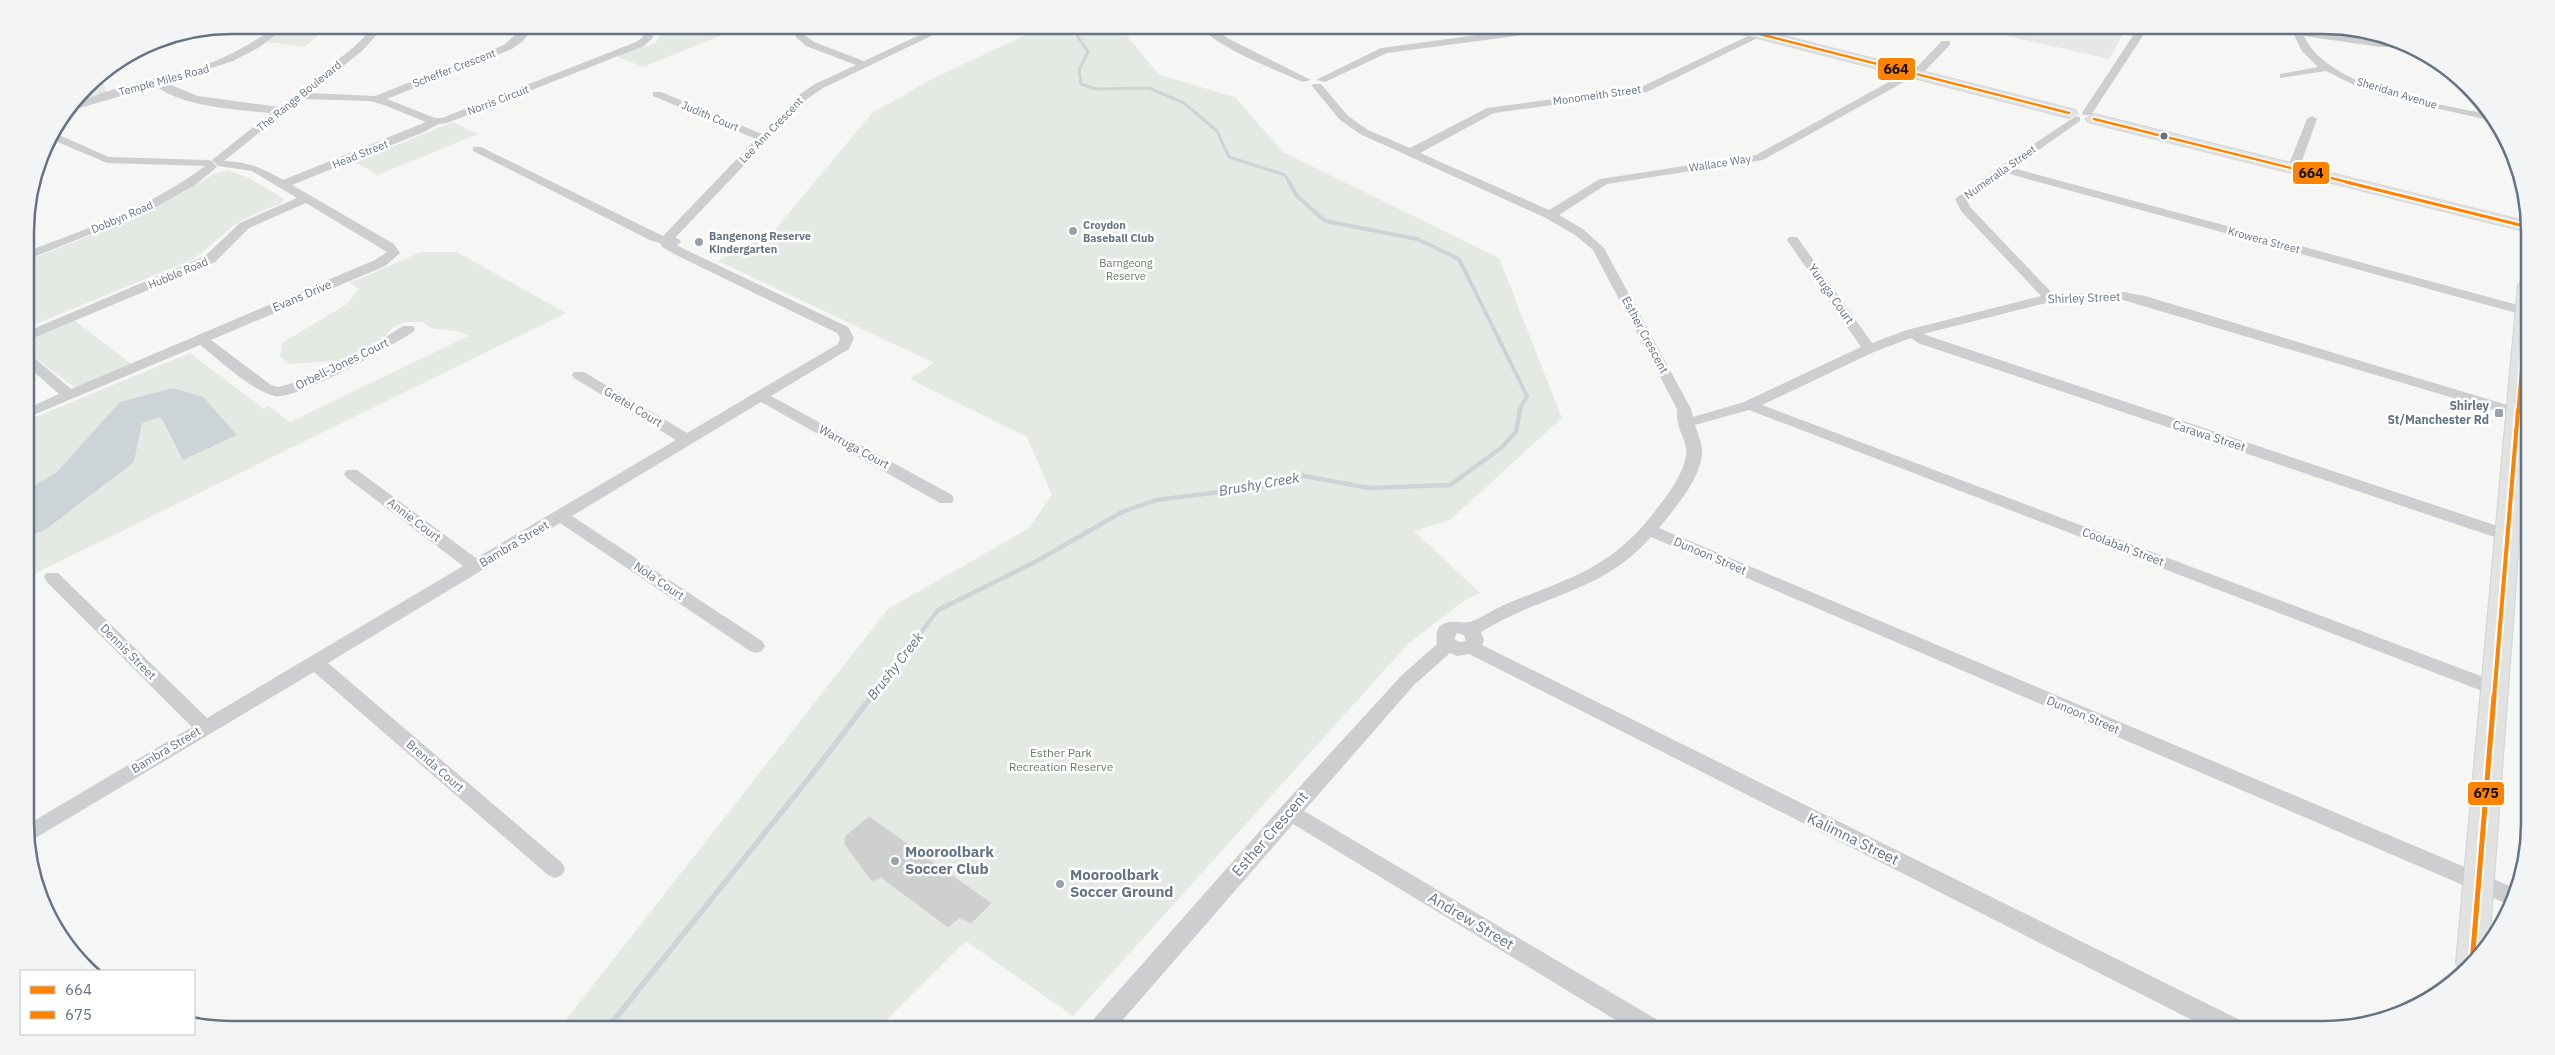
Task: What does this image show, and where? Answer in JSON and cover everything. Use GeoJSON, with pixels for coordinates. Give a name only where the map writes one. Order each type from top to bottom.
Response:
{"type":"FeatureCollection","features":[{"type":"Feature","properties":{"kind":"main road"},"geometry":{"type":"LineString","coordinates":[[1760,34],[2521,225]]}},
{"type":"Feature","properties":{"kind":"main road"},"geometry":{"type":"LineString","coordinates":[[2473,953],[2521,379]]}},
{"type":"Feature","properties":{"kind":"street","name":"Temple Miles Road"},"geometry":{"type":"LineString","coordinates":[[80,105],[104,96],[202,71],[225,62],[259,44],[272,34]]}},
{"type":"Feature","properties":{"kind":"street","name":"The Range Boulevard"},"geometry":{"type":"LineString","coordinates":[[215,164],[358,49],[374,34]]}},
{"type":"Feature","properties":{"kind":"street","name":"Scheffer Crescent"},"geometry":{"type":"LineString","coordinates":[[379,100],[403,88],[508,47],[522,34]]}},
{"type":"Feature","properties":{"kind":"street","name":"Norris Circuit"},"geometry":{"type":"LineString","coordinates":[[436,121],[450,119],[640,44],[648,38],[648,34]]}},
{"type":"Feature","properties":{"kind":"street","name":"Lee Ann Crescent"},"geometry":{"type":"LineString","coordinates":[[670,240],[763,138],[810,92],[930,34]]}},
{"type":"Feature","properties":{"kind":"street","name":"Esther Crescent"},"geometry":{"type":"LineString","coordinates":[[1107,1021],[1289,812],[1408,680],[1448,645],[1457,649],[1509,608],[1587,579],[1614,561],[1651,531],[1680,489],[1694,452],[1685,423],[1684,409],[1598,248],[1579,232],[1550,215],[1364,132],[1344,118],[1315,82],[1224,41],[1214,34]]}},
{"type":"Feature","properties":{"kind":"street"},"geometry":{"type":"LineString","coordinates":[[1315,82],[1385,50],[1516,34]]}},
{"type":"Feature","properties":{"kind":"street","name":"Monomeith Street"},"geometry":{"type":"LineString","coordinates":[[1412,152],[1491,110],[1643,90],[1760,34]]}},
{"type":"Feature","properties":{"kind":"street"},"geometry":{"type":"LineString","coordinates":[[2082,116],[2139,34]]}},
{"type":"Feature","properties":{"kind":"street","name":"Sheridan Avenue"},"geometry":{"type":"LineString","coordinates":[[2298,34],[2308,52],[2327,68],[2371,88],[2483,115]]}},
{"type":"Feature","properties":{"kind":"street"},"geometry":{"type":"LineString","coordinates":[[2327,34],[2388,44]]}},
{"type":"Feature","properties":{"kind":"street"},"geometry":{"type":"LineString","coordinates":[[799,35],[810,44],[866,65]]}},
{"type":"Feature","properties":{"kind":"street"},"geometry":{"type":"LineString","coordinates":[[1912,73],[1946,43]]}},
{"type":"Feature","properties":{"kind":"street"},"geometry":{"type":"LineString","coordinates":[[2284,76],[2327,68]]}},
{"type":"Feature","properties":{"kind":"street","name":"Wallace Way"},"geometry":{"type":"LineString","coordinates":[[1550,215],[1604,181],[1759,158],[1912,73]]}},
{"type":"Feature","properties":{"kind":"street"},"geometry":{"type":"LineString","coordinates":[[158,82],[165,89],[213,102],[250,108],[283,108]]}},
{"type":"Feature","properties":{"kind":"street","name":"Judith Court"},"geometry":{"type":"LineString","coordinates":[[657,94],[763,138]]}},
{"type":"Feature","properties":{"kind":"street"},"geometry":{"type":"LineString","coordinates":[[300,95],[379,100],[436,121]]}},
{"type":"Feature","properties":{"kind":"street","name":"Numeralla Street"},"geometry":{"type":"LineString","coordinates":[[2050,298],[1961,203],[1964,195],[2082,116]]}},
{"type":"Feature","properties":{"kind":"street"},"geometry":{"type":"LineString","coordinates":[[2294,169],[2312,119]]}},
{"type":"Feature","properties":{"kind":"street","name":"Head Street"},"geometry":{"type":"LineString","coordinates":[[284,184],[420,130],[436,121]]}},
{"type":"Feature","properties":{"kind":"street"},"geometry":{"type":"LineString","coordinates":[[57,138],[107,160],[215,164]]}},
{"type":"Feature","properties":{"kind":"street","name":"Bambra Street"},"geometry":{"type":"LineString","coordinates":[[477,149],[656,238],[670,240]]}},
{"type":"Feature","properties":{"kind":"street","name":"Evans Drive"},"geometry":{"type":"LineString","coordinates":[[34,411],[380,263],[394,253],[390,246],[284,184],[249,166],[215,164]]}},
{"type":"Feature","properties":{"kind":"street","name":"Dobbyn Road"},"geometry":{"type":"LineString","coordinates":[[34,252],[148,206],[178,191],[215,164]]}},
{"type":"Feature","properties":{"kind":"street","name":"Krowera Street"},"geometry":{"type":"LineString","coordinates":[[2003,169],[2521,310]]}},
{"type":"Feature","properties":{"kind":"street","name":"Hubble Road"},"geometry":{"type":"LineString","coordinates":[[34,331],[196,266],[219,254],[235,234],[249,223],[308,198]]}},
{"type":"Feature","properties":{"kind":"street","name":"Bambra Street"},"geometry":{"type":"LineString","coordinates":[[34,831],[204,726],[316,663],[688,440],[844,346],[847,341],[846,334],[837,327],[694,257],[669,247],[666,244],[670,240]]}},
{"type":"Feature","properties":{"kind":"street","name":"Yuruga Court"},"geometry":{"type":"LineString","coordinates":[[1793,240],[1869,349]]}},
{"type":"Feature","properties":{"kind":"street","name":"Shirley Street"},"geometry":{"type":"LineString","coordinates":[[1685,423],[1716,416],[1749,405],[1869,349],[1912,333],[2050,298],[2123,296],[2140,299],[2519,413]]}},
{"type":"Feature","properties":{"kind":"street","name":"Orbell-Jones Court"},"geometry":{"type":"LineString","coordinates":[[201,339],[266,388],[278,392],[298,386],[378,348],[408,330]]}},
{"type":"Feature","properties":{"kind":"street","name":"Carawa Street"},"geometry":{"type":"LineString","coordinates":[[1912,333],[1923,340],[2509,536]]}},
{"type":"Feature","properties":{"kind":"street"},"geometry":{"type":"LineString","coordinates":[[34,365],[70,396]]}},
{"type":"Feature","properties":{"kind":"street","name":"Gretel Court"},"geometry":{"type":"LineString","coordinates":[[579,375],[688,440]]}},
{"type":"Feature","properties":{"kind":"street","name":"Warruga Court"},"geometry":{"type":"LineString","coordinates":[[761,396],[946,499]]}},
{"type":"Feature","properties":{"kind":"street","name":"Coolabah Street"},"geometry":{"type":"LineString","coordinates":[[1749,405],[2496,689]]}},
{"type":"Feature","properties":{"kind":"street","name":"Annie Court"},"geometry":{"type":"LineString","coordinates":[[352,474],[476,567]]}},
{"type":"Feature","properties":{"kind":"street","name":"Nola Court"},"geometry":{"type":"LineString","coordinates":[[561,516],[756,646]]}},
{"type":"Feature","properties":{"kind":"street","name":"Dunoon Street"},"geometry":{"type":"LineString","coordinates":[[1651,531],[2508,895]]}},
{"type":"Feature","properties":{"kind":"street","name":"Dennis Street"},"geometry":{"type":"LineString","coordinates":[[52,577],[204,726]]}},
{"type":"Feature","properties":{"kind":"street","name":"Kalimna Street"},"geometry":{"type":"LineString","coordinates":[[1470,639],[2218,1021]]}},
{"type":"Feature","properties":{"kind":"street","name":"Brenda Court"},"geometry":{"type":"LineString","coordinates":[[316,663],[555,869]]}},
{"type":"Feature","properties":{"kind":"street","name":"Andrew Street"},"geometry":{"type":"LineString","coordinates":[[1289,812],[1638,1021]]}},
{"type":"Feature","properties":{"kind":"shaded area"},"geometry":{"type":"Polygon","coordinates":[[[1999,34],[2123,34],[2109,59],[1999,34]]]}},
{"type":"Feature","properties":{"kind":"shaded area"},"geometry":{"type":"Polygon","coordinates":[[[173,388],[203,397],[237,435],[183,460],[161,417],[142,423],[134,462],[45,530],[34,534],[34,485],[56,473],[120,402],[173,388]]]}},
{"type":"Feature","properties":{"kind":"green space"},"geometry":{"type":"Polygon","coordinates":[[[276,34],[319,34],[304,47],[267,42],[276,34]]]}},
{"type":"Feature","properties":{"kind":"green space"},"geometry":{"type":"Polygon","coordinates":[[[661,34],[725,34],[643,67],[616,56],[656,42],[661,34]]]}},
{"type":"Feature","properties":{"kind":"green space"},"geometry":{"type":"Polygon","coordinates":[[[1028,34],[1125,34],[1159,75],[1235,97],[1283,152],[1499,258],[1562,418],[1450,520],[1414,531],[1480,593],[1465,600],[1408,644],[1073,1016],[966,941],[885,1021],[565,1021],[888,609],[1028,529],[1052,495],[1027,437],[910,379],[934,363],[718,261],[773,232],[872,113],[934,78],[1028,34]]]}},
{"type":"Feature","properties":{"kind":"green space"},"geometry":{"type":"Polygon","coordinates":[[[102,82],[107,92],[84,100],[102,82]]]}},
{"type":"Feature","properties":{"kind":"green space"},"geometry":{"type":"Polygon","coordinates":[[[453,122],[478,134],[378,175],[355,162],[453,122]]]}},
{"type":"Feature","properties":{"kind":"green space"},"geometry":{"type":"Polygon","coordinates":[[[228,170],[249,178],[284,199],[280,204],[256,213],[233,226],[194,259],[34,325],[34,258],[147,213],[216,173],[228,170]]]}},
{"type":"Feature","properties":{"kind":"green space"},"geometry":{"type":"Polygon","coordinates":[[[421,252],[457,252],[566,313],[34,574],[34,418],[190,353],[264,409],[269,406],[290,422],[468,336],[461,332],[431,328],[422,322],[406,322],[393,327],[380,343],[339,363],[335,361],[290,364],[280,357],[282,343],[347,304],[359,289],[350,283],[421,252]]]}},
{"type":"Feature","properties":{"kind":"green space"},"geometry":{"type":"Polygon","coordinates":[[[73,319],[132,365],[78,386],[72,386],[34,356],[34,336],[73,319]]]}},
{"type":"Feature","properties":{"kind":"building","name":"Mooroolbark Soccer Club"},"geometry":{"type":"Polygon","coordinates":[[[869,816],[992,903],[971,924],[960,918],[948,928],[881,878],[872,882],[844,844],[845,836],[869,816]]]}},
{"type":"Feature","properties":{"kind":"waterway","name":"Brushy Creek"},"geometry":{"type":"LineString","coordinates":[[1078,34],[1088,52],[1079,70],[1081,84],[1095,89],[1149,88],[1184,103],[1217,131],[1229,157],[1285,175],[1290,183]]}},
{"type":"Feature","properties":{"kind":"waterway","name":"Brushy Creek"},"geometry":{"type":"LineString","coordinates":[[1289,182],[1297,196],[1325,221],[1417,239],[1459,259],[1527,396],[1519,411]]}},
{"type":"Feature","properties":{"kind":"waterway","name":"Brushy Creek"},"geometry":{"type":"LineString","coordinates":[[871,698],[938,610],[1035,562],[1122,512],[1156,500],[1260,487],[1299,475],[1369,488],[1450,485],[1501,448],[1516,432],[1520,410]]}},
{"type":"Feature","properties":{"kind":"waterway","name":"Brushy Creek"},"geometry":{"type":"LineString","coordinates":[[613,1021],[809,778],[872,696]]}},
{"type":"Feature","properties":{"kind":"transit line","name":"664"},"geometry":{"type":"LineString","coordinates":[[1759,34],[2069,113]]}},
{"type":"Feature","properties":{"kind":"transit line","name":"664"},"geometry":{"type":"LineString","coordinates":[[2094,119],[2521,225]]}},
{"type":"Feature","properties":{"kind":"transit line","name":"675"},"geometry":{"type":"LineString","coordinates":[[2473,953],[2521,370]]}},
{"type":"Feature","properties":{"kind":"place","name":"Croydon Baseball Club"},"geometry":{"type":"Point","coordinates":[1073,231]}},
{"type":"Feature","properties":{"kind":"place","name":"Bangenong Reserve Kindergarten"},"geometry":{"type":"Point","coordinates":[699,242]}},
{"type":"Feature","properties":{"kind":"place","name":"Shirley St/Manchester Rd"},"geometry":{"type":"Point","coordinates":[2499,413]}},
{"type":"Feature","properties":{"kind":"place","name":"Mooroolbark Soccer Club"},"geometry":{"type":"Point","coordinates":[895,861]}},
{"type":"Feature","properties":{"kind":"place","name":"Mooroolbark Soccer Ground"},"geometry":{"type":"Point","coordinates":[1060,884]}},
{"type":"Feature","properties":{"kind":"park label","name":"Barngeong Reserve"},"geometry":{"type":"Point","coordinates":[1126,269]}},
{"type":"Feature","properties":{"kind":"park label","name":"Esther Park Recreation Reserve"},"geometry":{"type":"Point","coordinates":[1061,760]}}]}
